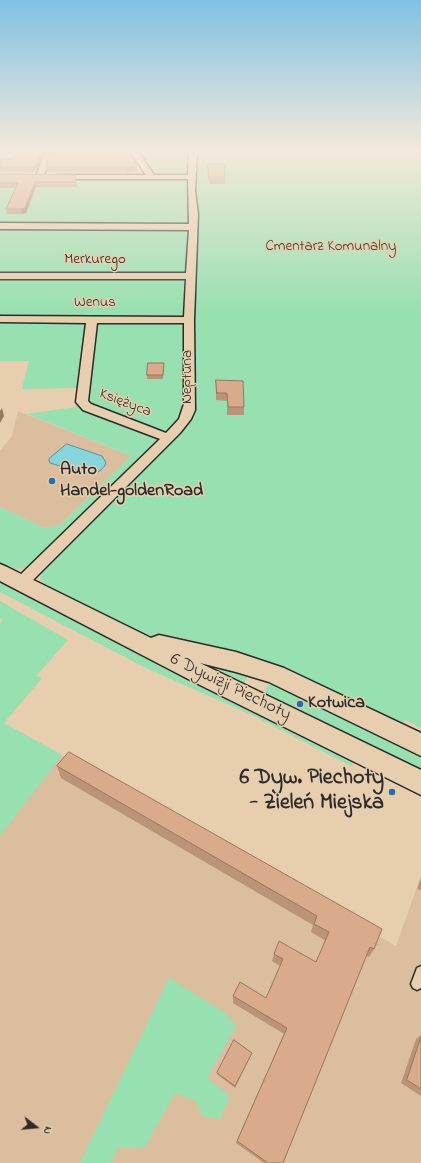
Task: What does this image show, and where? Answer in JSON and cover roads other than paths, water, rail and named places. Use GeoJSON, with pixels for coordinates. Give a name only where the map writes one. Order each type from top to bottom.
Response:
{"type":"FeatureCollection","features":[{"type":"Feature","properties":{"kind":"street","name":"Neptuna"},"geometry":{"type":"LineString","coordinates":[[21,583],[183,423],[189,414],[189,320],[193,204]]}},
{"type":"Feature","properties":{"kind":"street"},"geometry":{"type":"LineString","coordinates":[[0,226],[193,227]]}},
{"type":"Feature","properties":{"kind":"street","name":"Merkurego"},"geometry":{"type":"LineString","coordinates":[[0,276],[190,276]]}},
{"type":"Feature","properties":{"kind":"street","name":"Wenus"},"geometry":{"type":"LineString","coordinates":[[0,319],[189,320]]}},
{"type":"Feature","properties":{"kind":"street","name":"Księżyca"},"geometry":{"type":"LineString","coordinates":[[92,319],[82,402],[87,407],[168,438]]}},
{"type":"Feature","properties":{"kind":"street","name":"6 Dywizji Piechoty"},"geometry":{"type":"LineString","coordinates":[[0,572],[200,674],[421,783]]}},
{"type":"Feature","properties":{"kind":"street","name":"6 Dywizji Piechoty"},"geometry":{"type":"LineString","coordinates":[[126,635],[236,662],[266,671],[286,679],[421,745]]}},
{"type":"Feature","properties":{"kind":"street"},"geometry":{"type":"LineString","coordinates":[[251,698],[252,691],[258,678],[266,671]]}},
{"type":"Feature","properties":{"kind":"lane"},"geometry":{"type":"LineString","coordinates":[[416,984],[421,972]]}},
{"type":"Feature","properties":{"kind":"water"},"geometry":{"type":"Polygon","coordinates":[[[67,444],[102,456],[106,463],[98,472],[88,473],[50,463],[49,459],[67,444]]]}},
{"type":"Feature","properties":{"kind":"place","name":"Auto Handel-goldenRoad"},"geometry":{"type":"Point","coordinates":[52,481]}},
{"type":"Feature","properties":{"kind":"place","name":"Kotwica"},"geometry":{"type":"Point","coordinates":[300,704]}},
{"type":"Feature","properties":{"kind":"place","name":"6 Dyw. Piechoty - Zieleń Miejska"},"geometry":{"type":"Point","coordinates":[392,792]}},
{"type":"Feature","properties":{"kind":"park label","name":"Cmentarz Komunalny"},"geometry":{"type":"Point","coordinates":[331,248]}}]}
